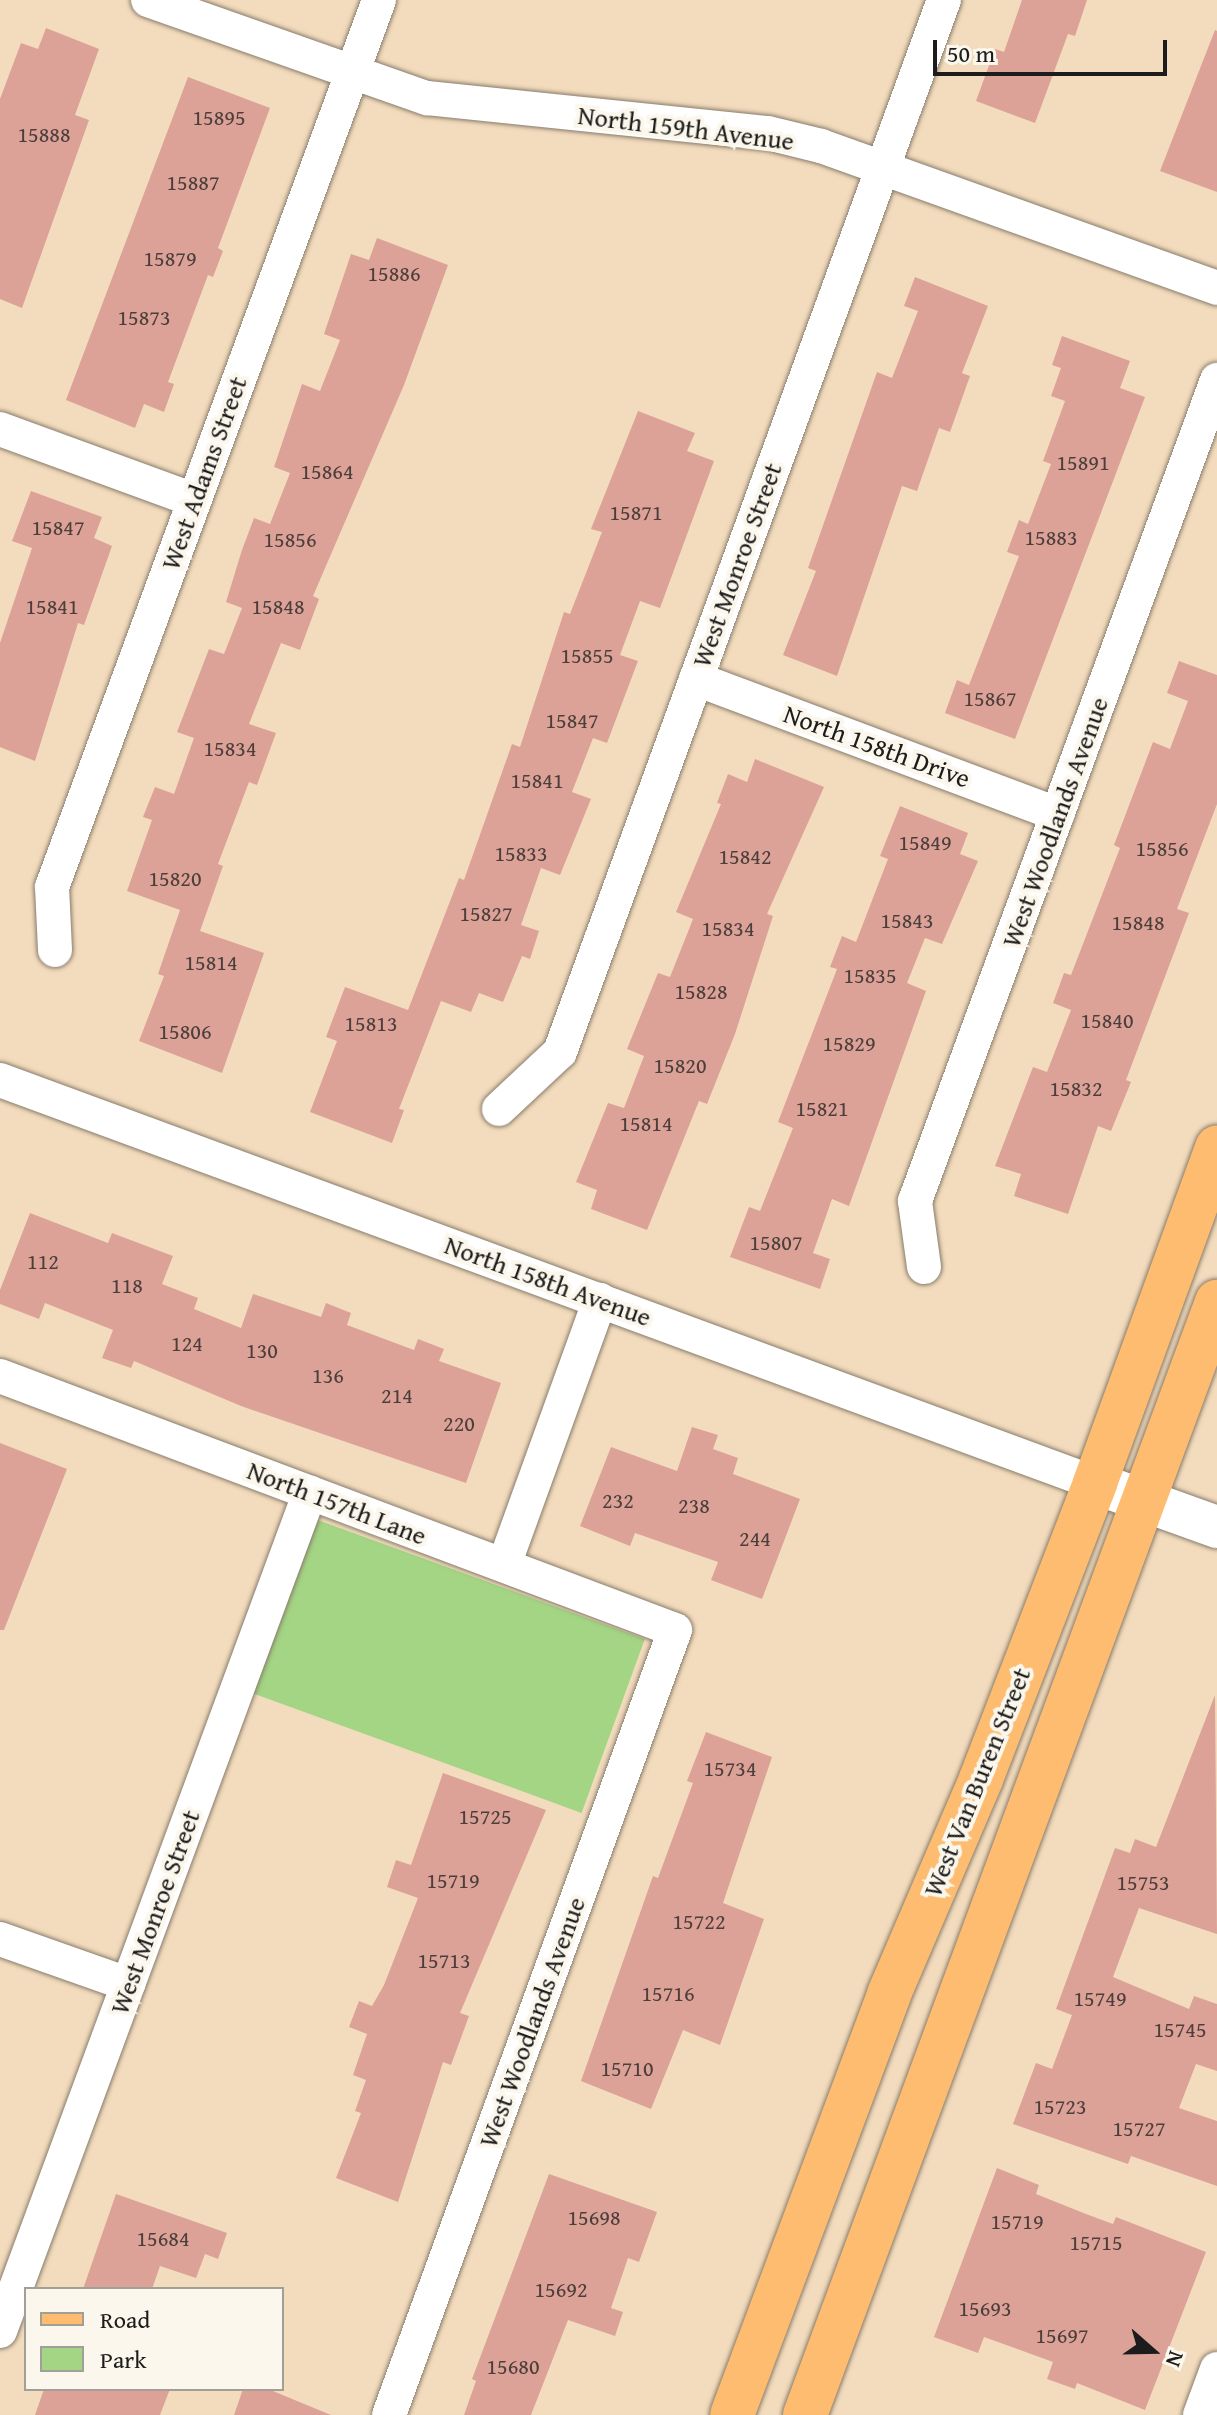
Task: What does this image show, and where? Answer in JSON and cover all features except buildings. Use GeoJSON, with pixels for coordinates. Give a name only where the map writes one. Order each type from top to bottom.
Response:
{"type":"FeatureCollection","features":[{"type":"Feature","properties":{"kind":"main road","name":"West Van Buren Street"},"geometry":{"type":"LineString","coordinates":[[732,2415],[889,1994],[981,1779],[1095,1483],[1217,1147]]}},
{"type":"Feature","properties":{"kind":"main road"},"geometry":{"type":"LineString","coordinates":[[805,2415],[1217,1302]]}},
{"type":"Feature","properties":{"kind":"street","name":"North 159th Avenue"},"geometry":{"type":"LineString","coordinates":[[148,0],[351,74],[427,98],[768,133],[883,164],[1217,288]]}},
{"type":"Feature","properties":{"kind":"street","name":"West Adams Street"},"geometry":{"type":"LineString","coordinates":[[55,950],[52,887],[379,0]]}},
{"type":"Feature","properties":{"kind":"street","name":"West Monroe Street"},"geometry":{"type":"LineString","coordinates":[[499,1109],[560,1052],[944,0]]}},
{"type":"Feature","properties":{"kind":"street","name":"West Woodlands Avenue"},"geometry":{"type":"LineString","coordinates":[[924,1267],[915,1201],[1217,380]]}},
{"type":"Feature","properties":{"kind":"street"},"geometry":{"type":"LineString","coordinates":[[0,429],[194,500]]}},
{"type":"Feature","properties":{"kind":"street","name":"North 158th Drive"},"geometry":{"type":"LineString","coordinates":[[696,679],[1058,814]]}},
{"type":"Feature","properties":{"kind":"street","name":"North 158th Avenue"},"geometry":{"type":"LineString","coordinates":[[0,1080],[1095,1483]]}},
{"type":"Feature","properties":{"kind":"street"},"geometry":{"type":"LineString","coordinates":[[504,1565],[600,1300]]}},
{"type":"Feature","properties":{"kind":"street","name":"North 157th Lane"},"geometry":{"type":"LineString","coordinates":[[0,1376],[675,1630]]}},
{"type":"Feature","properties":{"kind":"street"},"geometry":{"type":"LineString","coordinates":[[1095,1483],[1217,1527]]}},
{"type":"Feature","properties":{"kind":"street","name":"West Monroe Street"},"geometry":{"type":"LineString","coordinates":[[0,2331],[310,1492]]}},
{"type":"Feature","properties":{"kind":"street","name":"West Woodlands Avenue"},"geometry":{"type":"LineString","coordinates":[[389,2415],[675,1630]]}},
{"type":"Feature","properties":{"kind":"street"},"geometry":{"type":"LineString","coordinates":[[0,1939],[128,1984]]}},
{"type":"Feature","properties":{"kind":"street"},"geometry":{"type":"LineString","coordinates":[[1200,2415],[1217,2369]]}},
{"type":"Feature","properties":{"kind":"green space"},"geometry":{"type":"Polygon","coordinates":[[[315,1519],[645,1639],[582,1813],[252,1693],[315,1519]]]}}]}
